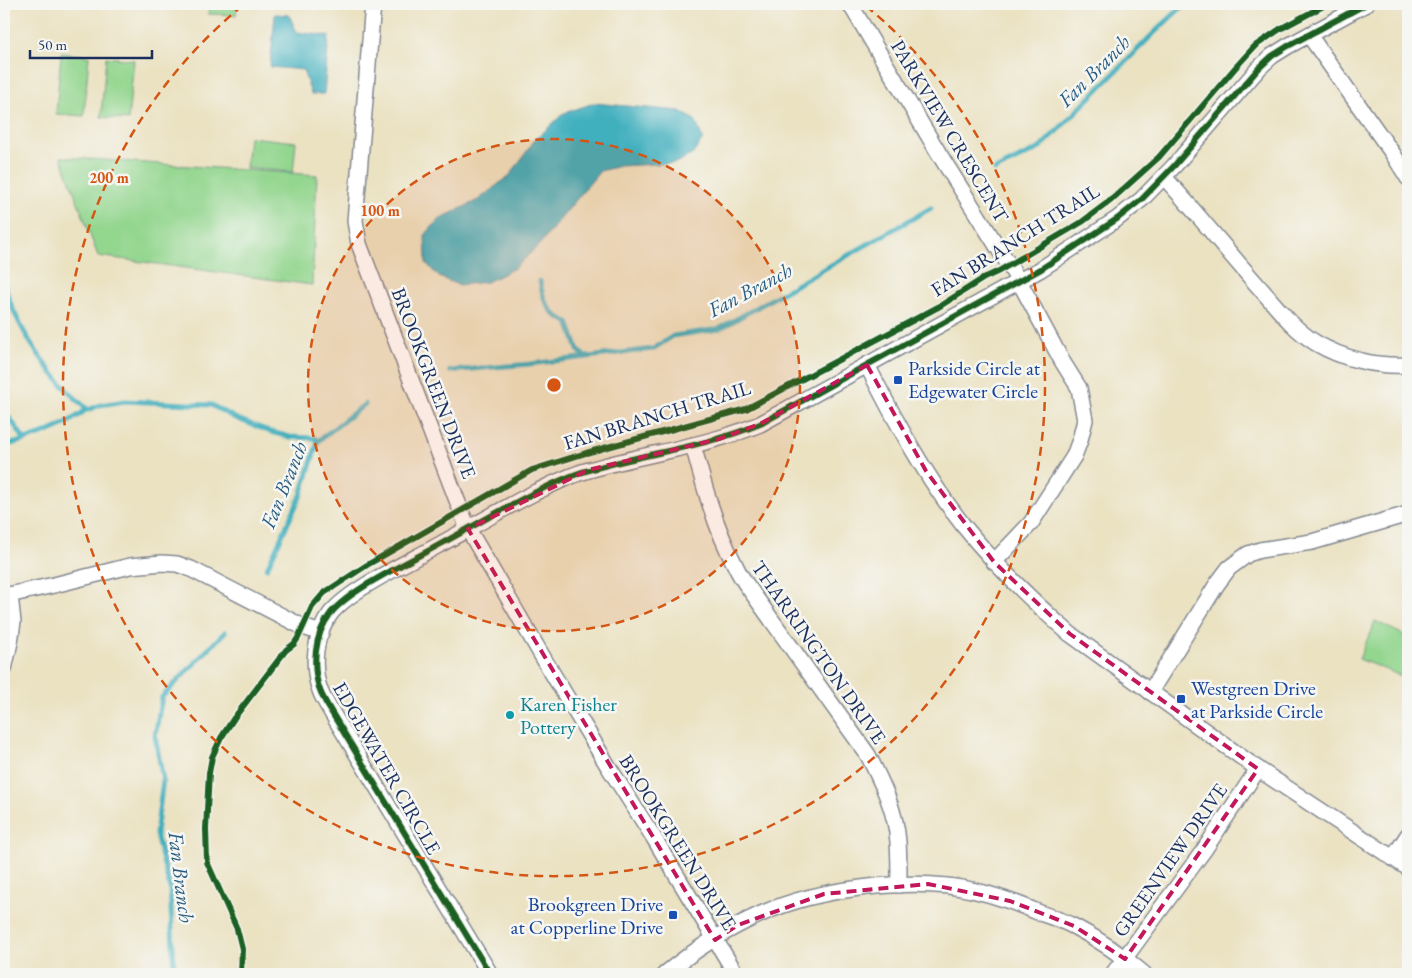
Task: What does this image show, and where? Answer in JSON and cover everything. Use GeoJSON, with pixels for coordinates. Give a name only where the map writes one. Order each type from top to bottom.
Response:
{"type":"FeatureCollection","features":[{"type":"Feature","properties":{"kind":"street","name":"BROOKGREEN DRIVE"},"geometry":{"type":"LineString","coordinates":[[373,4],[355,221],[359,244],[468,529],[548,666],[736,974]]}},
{"type":"Feature","properties":{"kind":"street","name":"PARKVIEW CRESCENT"},"geometry":{"type":"LineString","coordinates":[[850,4],[941,157],[1019,281],[1062,361],[1079,388],[1085,420],[1074,456],[1030,523],[994,562]]}},
{"type":"Feature","properties":{"kind":"street","name":"EDGEWATER CIRCLE"},"geometry":{"type":"LineString","coordinates":[[490,974],[321,693],[315,667],[317,645],[331,614],[374,581],[503,508],[564,478],[588,470],[719,439],[760,424],[1041,269],[1118,220],[1142,199],[1164,177],[1259,68],[1272,56],[1366,4]]}},
{"type":"Feature","properties":{"kind":"street"},"geometry":{"type":"LineString","coordinates":[[1309,35],[1408,178]]}},
{"type":"Feature","properties":{"kind":"street"},"geometry":{"type":"LineString","coordinates":[[1164,177],[1300,332],[1317,343],[1351,359],[1384,364],[1408,364]]}},
{"type":"Feature","properties":{"kind":"street"},"geometry":{"type":"LineString","coordinates":[[867,365],[926,471],[962,524],[994,562],[1037,604],[1070,634],[1258,769],[1408,868]]}},
{"type":"Feature","properties":{"kind":"street","name":"THARRINGTON DRIVE"},"geometry":{"type":"LineString","coordinates":[[693,445],[703,484],[715,519],[735,565],[750,591],[868,755],[879,776],[889,799],[895,821],[898,841],[899,885]]}},
{"type":"Feature","properties":{"kind":"street"},"geometry":{"type":"LineString","coordinates":[[1150,692],[1217,584],[1240,559],[1260,550],[1312,542],[1408,514]]}},
{"type":"Feature","properties":{"kind":"street"},"geometry":{"type":"LineString","coordinates":[[4,669],[13,622],[7,596],[130,566],[162,563],[177,564],[191,569],[303,627],[321,634]]}},
{"type":"Feature","properties":{"kind":"street","name":"GREENVIEW DRIVE"},"geometry":{"type":"LineString","coordinates":[[1113,974],[1204,850],[1258,769]]}},
{"type":"Feature","properties":{"kind":"street"},"geometry":{"type":"LineString","coordinates":[[1393,858],[1408,835]]}},
{"type":"Feature","properties":{"kind":"street"},"geometry":{"type":"LineString","coordinates":[[665,974],[691,954],[738,925],[762,913],[791,903],[848,890],[928,884],[974,890],[1010,901],[1074,926],[1109,947],[1144,974]]}},
{"type":"Feature","properties":{"kind":"highlighted area"},"geometry":{"type":"Polygon","coordinates":[[[867,365],[926,471],[994,562],[1070,634],[1258,769],[1125,959],[1074,926],[1010,901],[928,884],[824,894],[738,925],[715,940],[468,529],[588,470],[719,439],[760,424],[867,365]]]}},
{"type":"Feature","properties":{"kind":"green space"},"geometry":{"type":"Polygon","coordinates":[[[209,4],[237,4],[236,15],[208,14],[209,4]]]}},
{"type":"Feature","properties":{"kind":"green space"},"geometry":{"type":"Polygon","coordinates":[[[61,53],[89,56],[84,116],[56,114],[61,53]]]}},
{"type":"Feature","properties":{"kind":"green space"},"geometry":{"type":"Polygon","coordinates":[[[106,57],[134,60],[128,120],[101,117],[106,57]]]}},
{"type":"Feature","properties":{"kind":"green space"},"geometry":{"type":"Polygon","coordinates":[[[249,137],[296,142],[293,172],[246,168],[249,137]]]}},
{"type":"Feature","properties":{"kind":"green space"},"geometry":{"type":"Polygon","coordinates":[[[61,157],[317,175],[312,285],[98,256],[61,157]]]}},
{"type":"Feature","properties":{"kind":"green space"},"geometry":{"type":"Polygon","coordinates":[[[1375,621],[1408,637],[1408,673],[1406,678],[1359,659],[1375,621]]]}},
{"type":"Feature","properties":{"kind":"water"},"geometry":{"type":"Polygon","coordinates":[[[275,14],[289,15],[297,32],[329,36],[324,94],[311,94],[303,70],[270,67],[275,14]]]}},
{"type":"Feature","properties":{"kind":"water"},"geometry":{"type":"Polygon","coordinates":[[[594,103],[680,111],[695,120],[703,139],[693,154],[675,163],[620,166],[600,171],[540,244],[515,268],[487,282],[458,285],[439,277],[426,263],[425,235],[439,219],[478,200],[510,175],[534,141],[564,113],[594,103]]]}},
{"type":"Feature","properties":{"kind":"waterway","name":"Fan Branch"},"geometry":{"type":"LineString","coordinates":[[995,170],[1040,148],[1185,4]]}},
{"type":"Feature","properties":{"kind":"waterway","name":"Fan Branch"},"geometry":{"type":"LineString","coordinates":[[450,371],[530,364],[653,349],[673,336],[719,329],[931,208]]}},
{"type":"Feature","properties":{"kind":"waterway"},"geometry":{"type":"LineString","coordinates":[[540,281],[545,301],[556,315],[568,322],[578,350],[585,357]]}},
{"type":"Feature","properties":{"kind":"waterway"},"geometry":{"type":"LineString","coordinates":[[4,282],[17,317],[36,351],[60,383],[87,409]]}},
{"type":"Feature","properties":{"kind":"waterway"},"geometry":{"type":"LineString","coordinates":[[4,446],[37,436],[58,427],[87,409],[125,401],[211,405],[235,418],[271,432],[290,437],[314,438],[318,441]]}},
{"type":"Feature","properties":{"kind":"waterway","name":"Fan Branch"},"geometry":{"type":"LineString","coordinates":[[267,568],[301,495],[318,441],[365,404]]}},
{"type":"Feature","properties":{"kind":"waterway"},"geometry":{"type":"LineString","coordinates":[[4,410],[25,440]]}},
{"type":"Feature","properties":{"kind":"waterway","name":"Fan Branch"},"geometry":{"type":"LineString","coordinates":[[173,974],[170,888],[156,834],[163,780],[155,736],[162,697],[225,632]]}},
{"type":"Feature","properties":{"kind":"cycle path","name":"FAN BRANCH TRAIL"},"geometry":{"type":"LineString","coordinates":[[241,974],[242,949],[237,929],[207,862],[206,829],[209,773],[212,757],[234,718],[286,650],[294,644],[312,607],[324,593],[367,565],[532,470],[586,453],[746,409],[940,306],[984,278],[1082,222],[1110,201],[1159,157],[1255,46],[1280,29],[1327,4]]}},
{"type":"Feature","properties":{"kind":"cycle path"},"geometry":{"type":"LineString","coordinates":[[490,974],[321,693],[316,673],[316,651],[321,631],[331,613],[352,594],[381,576],[536,492],[582,472],[697,444],[760,424],[1041,269],[1117,219],[1142,199],[1174,166],[1259,68],[1272,56],[1366,4]]}},
{"type":"Feature","properties":{"kind":"place","name":"Parkside Circle at Edgewater Circle"},"geometry":{"type":"Point","coordinates":[898,380]}},
{"type":"Feature","properties":{"kind":"place","name":"Westgreen Drive at Parkside Circle"},"geometry":{"type":"Point","coordinates":[1181,699]}},
{"type":"Feature","properties":{"kind":"place","name":"Karen Fisher Pottery"},"geometry":{"type":"Point","coordinates":[510,715]}},
{"type":"Feature","properties":{"kind":"place","name":"Brookgreen Drive at Copperline Drive"},"geometry":{"type":"Point","coordinates":[673,915]}}]}
